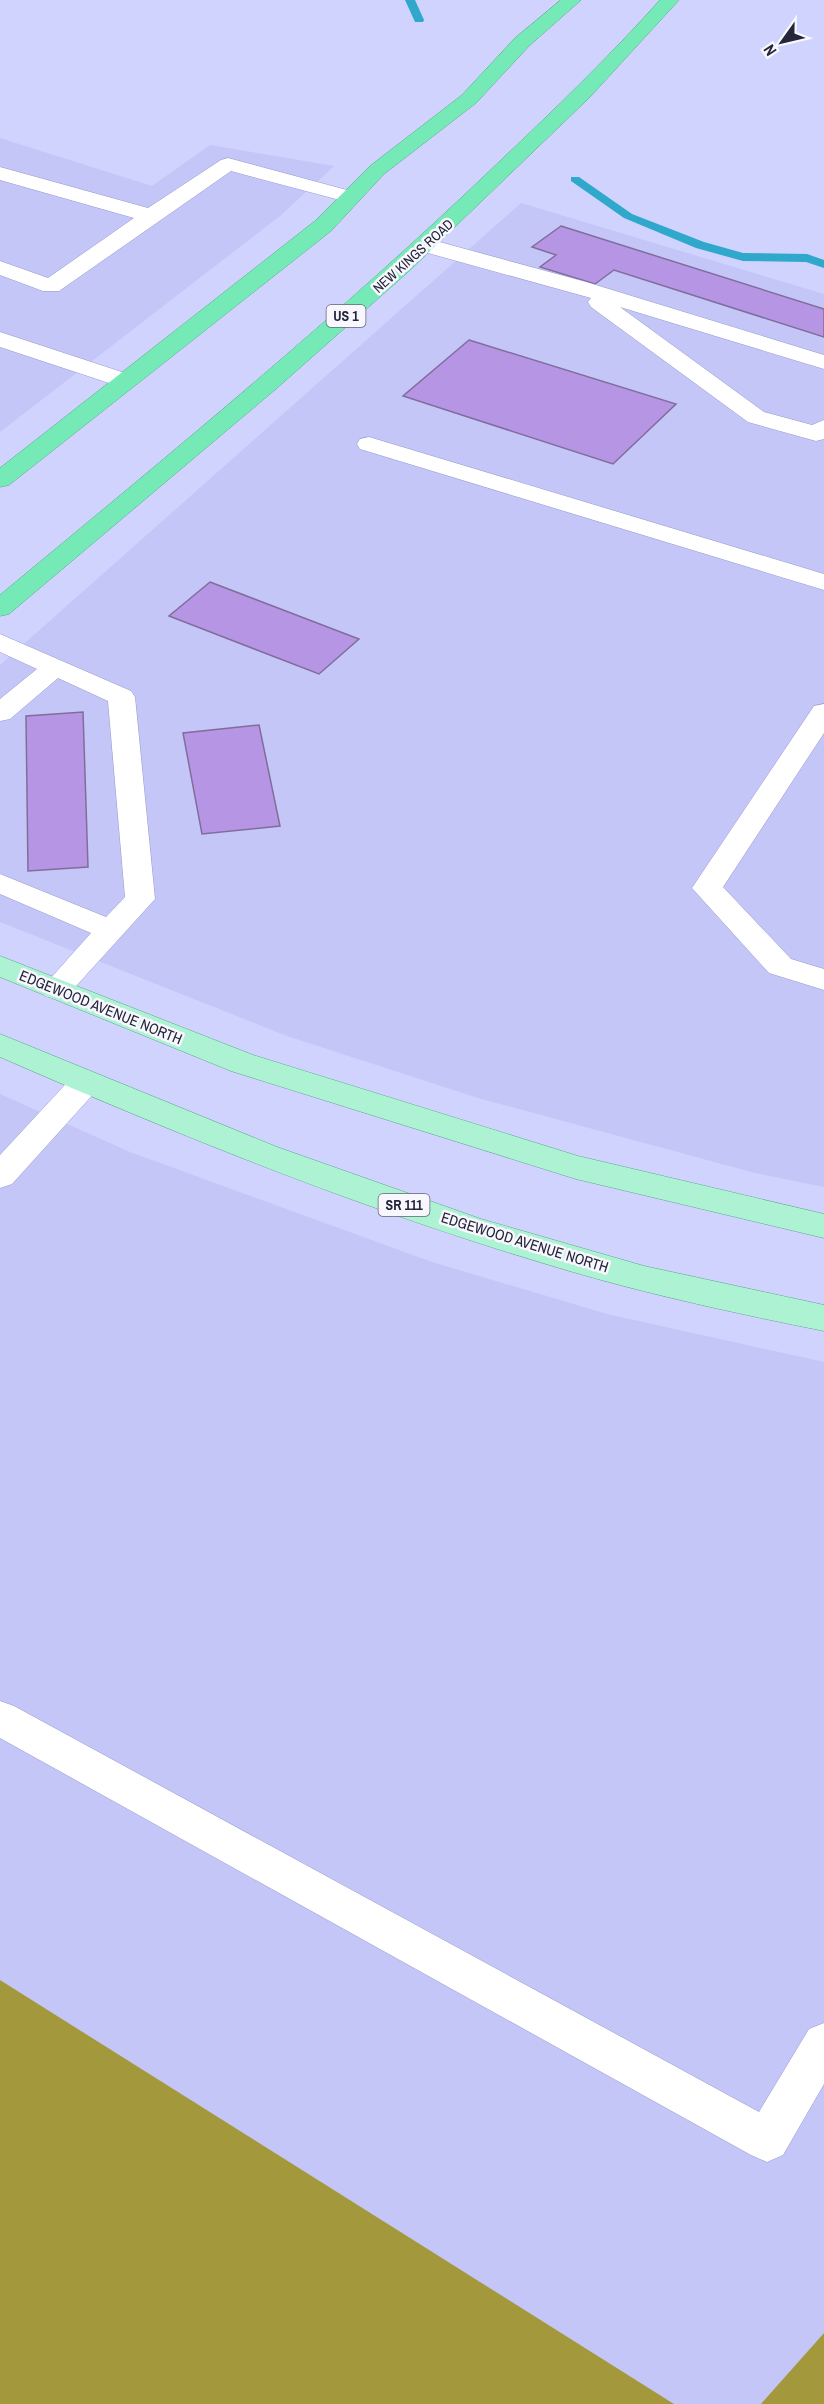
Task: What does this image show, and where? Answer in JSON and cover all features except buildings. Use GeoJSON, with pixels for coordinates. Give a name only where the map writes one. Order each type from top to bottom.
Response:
{"type":"FeatureCollection","features":[{"type":"Feature","properties":{"kind":"highway"},"geometry":{"type":"LineString","coordinates":[[0,480],[323,226],[377,170],[470,99],[522,42],[572,0]]}},
{"type":"Feature","properties":{"kind":"highway","name":"NEW KINGS ROAD"},"geometry":{"type":"LineString","coordinates":[[0,608],[352,311],[425,245],[572,103],[670,0]]}},
{"type":"Feature","properties":{"kind":"main road","name":"EDGEWOOD AVENUE NORTH"},"geometry":{"type":"LineString","coordinates":[[0,966],[242,1064],[576,1167],[824,1226]]}},
{"type":"Feature","properties":{"kind":"main road","name":"EDGEWOOD AVENUE NORTH"},"geometry":{"type":"LineString","coordinates":[[0,1045],[320,1176],[539,1250],[744,1302],[824,1318]]}},
{"type":"Feature","properties":{"kind":"lane"},"geometry":{"type":"LineString","coordinates":[[0,268],[51,286],[228,164],[351,197]]}},
{"type":"Feature","properties":{"kind":"lane"},"geometry":{"type":"LineString","coordinates":[[0,173],[151,216]]}},
{"type":"Feature","properties":{"kind":"lane"},"geometry":{"type":"LineString","coordinates":[[425,245],[578,287],[824,362]]}},
{"type":"Feature","properties":{"kind":"lane"},"geometry":{"type":"LineString","coordinates":[[578,287],[756,417],[816,434],[824,427]]}},
{"type":"Feature","properties":{"kind":"lane"},"geometry":{"type":"LineString","coordinates":[[0,339],[126,381]]}},
{"type":"Feature","properties":{"kind":"lane"},"geometry":{"type":"LineString","coordinates":[[0,364],[52,356]]}},
{"type":"Feature","properties":{"kind":"lane"},"geometry":{"type":"LineString","coordinates":[[369,444],[824,582]]}},
{"type":"Feature","properties":{"kind":"lane"},"geometry":{"type":"LineString","coordinates":[[0,642],[121,697],[140,898],[56,989]]}},
{"type":"Feature","properties":{"kind":"lane"},"geometry":{"type":"LineString","coordinates":[[0,713],[55,667]]}},
{"type":"Feature","properties":{"kind":"lane"},"geometry":{"type":"LineString","coordinates":[[824,712],[707,888],[780,966],[824,980]]}},
{"type":"Feature","properties":{"kind":"lane"},"geometry":{"type":"LineString","coordinates":[[0,883],[111,930]]}},
{"type":"Feature","properties":{"kind":"lane"},"geometry":{"type":"LineString","coordinates":[[0,1176],[86,1082]]}},
{"type":"Feature","properties":{"kind":"lane"},"geometry":{"type":"LineString","coordinates":[[0,1719],[767,2140],[824,2043]]}},
{"type":"Feature","properties":{"kind":"shaded area"},"geometry":{"type":"Polygon","coordinates":[[[0,138],[152,186],[210,145],[334,166],[280,216],[0,432],[0,138]]]}},
{"type":"Feature","properties":{"kind":"shaded area"},"geometry":{"type":"Polygon","coordinates":[[[521,203],[824,294],[824,1187],[755,1173],[478,1098],[287,1036],[0,922],[0,665],[521,203]]]}},
{"type":"Feature","properties":{"kind":"shaded area"},"geometry":{"type":"Polygon","coordinates":[[[0,1094],[130,1152],[432,1262],[607,1314],[824,1362],[824,2333],[761,2404],[674,2404],[0,1980],[0,1094]]]}},
{"type":"Feature","properties":{"kind":"shaded area"},"geometry":{"type":"Polygon","coordinates":[[[0,1980],[674,2404],[0,2404],[0,1980]]]}},
{"type":"Feature","properties":{"kind":"shaded area"},"geometry":{"type":"Polygon","coordinates":[[[824,2333],[824,2404],[761,2404],[824,2333]]]}},
{"type":"Feature","properties":{"kind":"waterway"},"geometry":{"type":"LineString","coordinates":[[410,0],[419,20]]}},
{"type":"Feature","properties":{"kind":"waterway"},"geometry":{"type":"LineString","coordinates":[[575,179],[628,216],[700,245],[743,257],[807,258],[824,264]]}}]}
